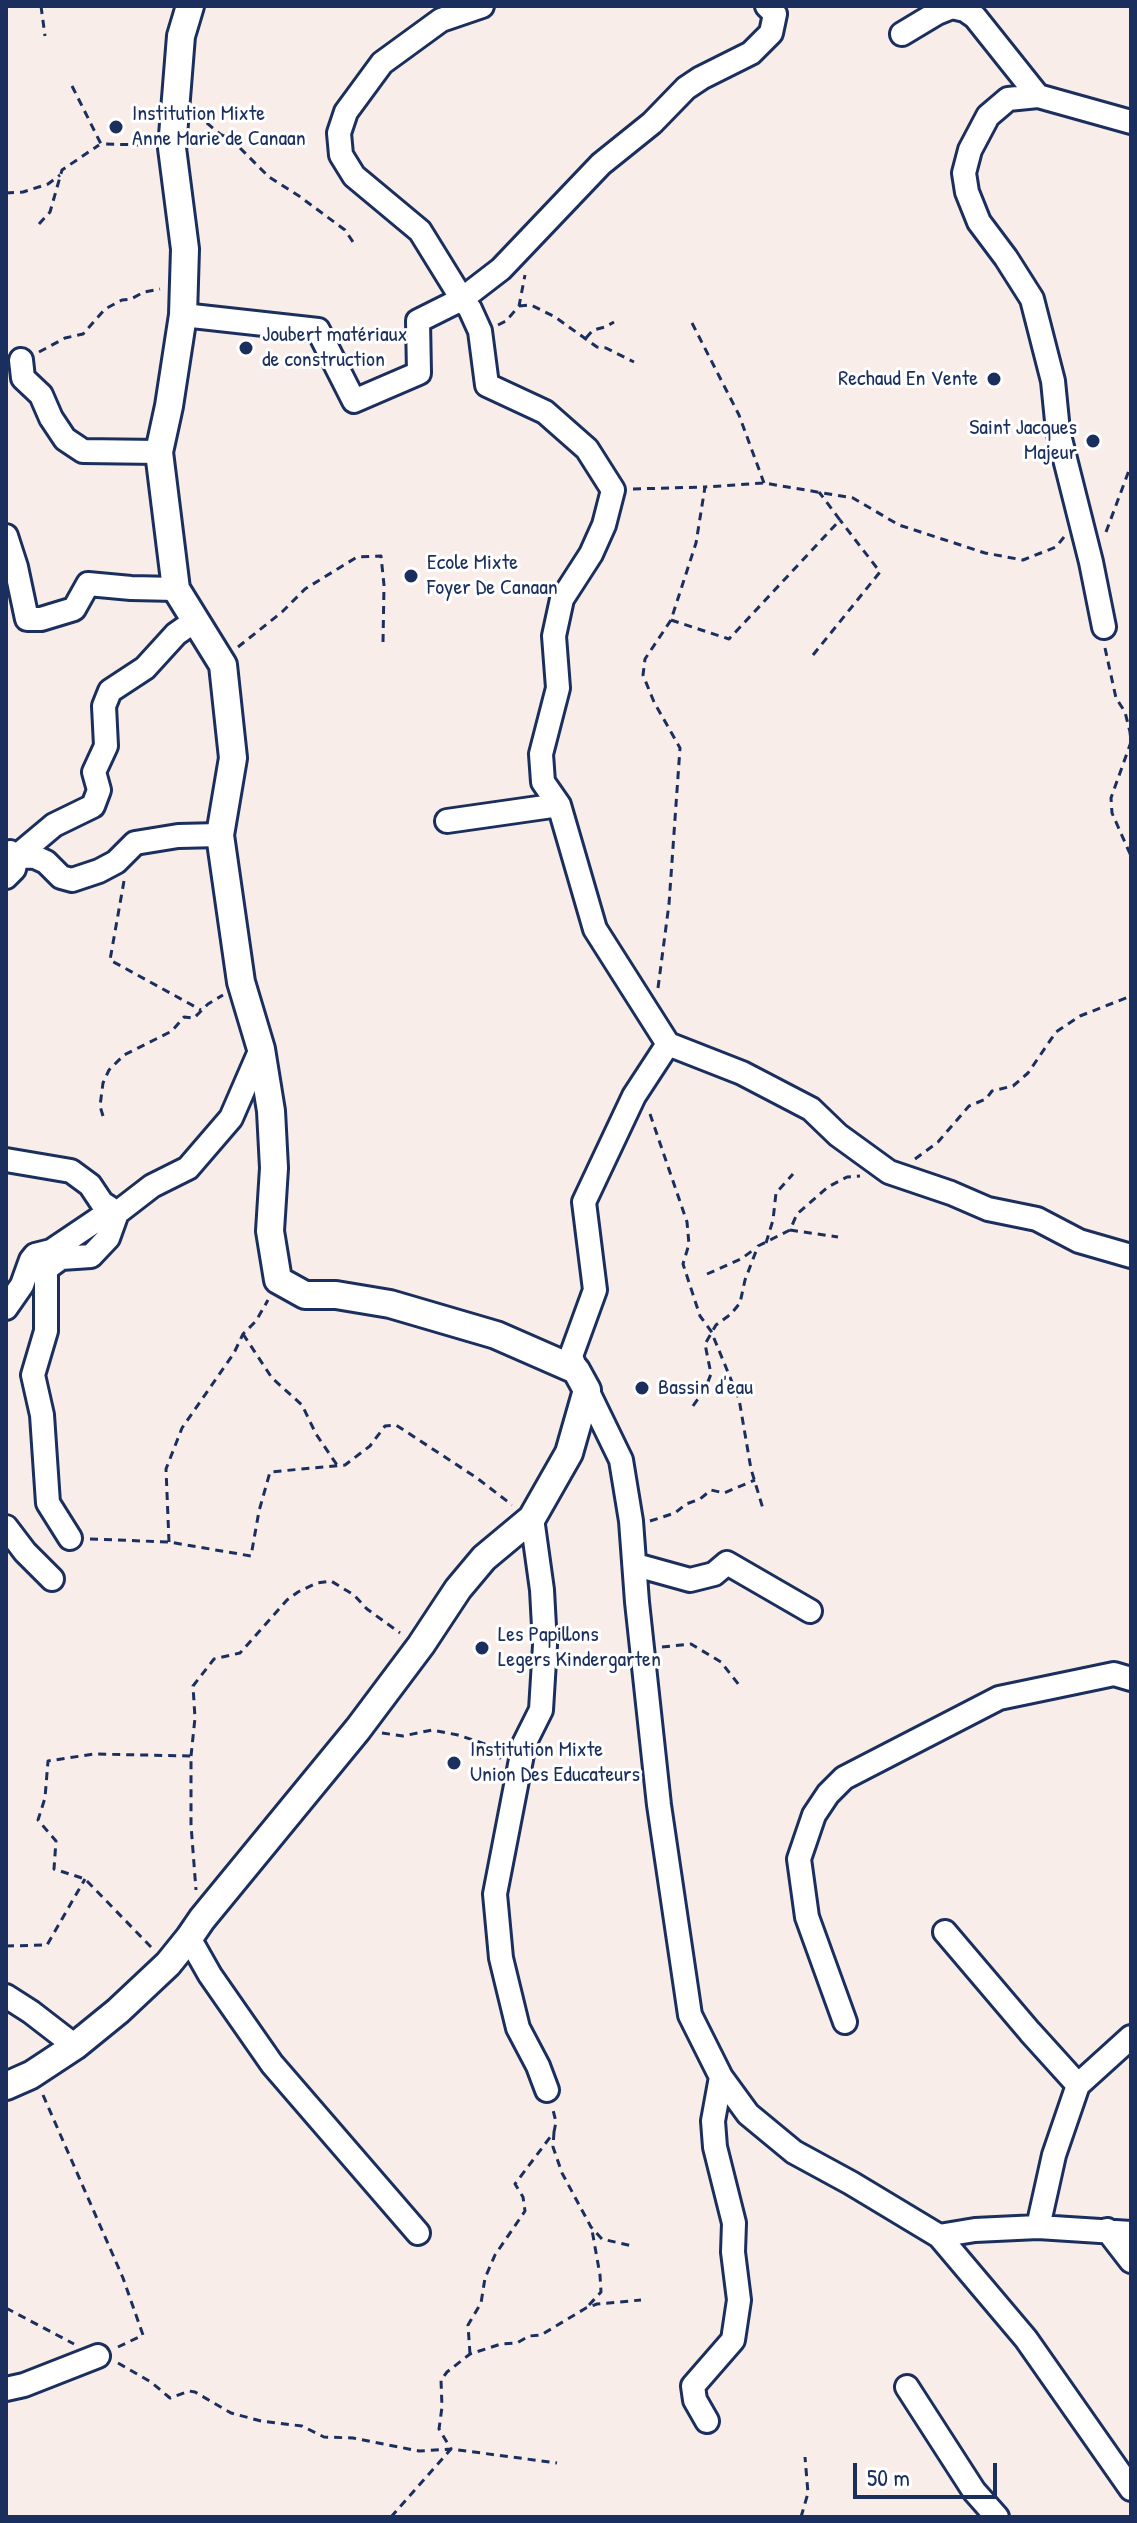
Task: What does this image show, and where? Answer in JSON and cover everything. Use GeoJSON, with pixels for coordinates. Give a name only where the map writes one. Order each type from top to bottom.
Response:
{"type":"FeatureCollection","features":[{"type":"Feature","properties":{"kind":"street"},"geometry":{"type":"LineString","coordinates":[[190,6],[181,36],[172,148],[185,249],[183,315],[159,452],[176,589],[223,665],[233,758],[220,835],[241,982],[261,1049],[271,1111],[274,1168],[270,1231],[278,1280],[305,1295],[336,1295],[390,1304],[496,1335],[582,1380]]}},
{"type":"Feature","properties":{"kind":"street"},"geometry":{"type":"LineString","coordinates":[[482,6],[441,20],[382,63],[346,112],[339,133],[341,155],[354,176],[420,231],[470,309],[480,331],[487,385],[545,412],[587,449],[613,490],[604,525],[591,554],[562,599],[554,636],[558,688],[541,754],[543,782],[559,805],[595,929],[668,1044],[742,1073],[811,1109],[838,1135],[889,1172],[988,1209],[1037,1219],[1079,1241],[1131,1256]]}},
{"type":"Feature","properties":{"kind":"street"},"geometry":{"type":"LineString","coordinates":[[183,315],[318,330],[354,401],[419,373],[418,321],[462,299],[501,269],[601,164],[652,123],[686,88],[751,53],[771,33],[775,14],[767,6]]}},
{"type":"Feature","properties":{"kind":"street"},"geometry":{"type":"LineString","coordinates":[[902,34],[952,7],[965,10],[975,17],[1038,96]]}},
{"type":"Feature","properties":{"kind":"street"},"geometry":{"type":"LineString","coordinates":[[1104,627],[1058,431],[1053,381],[1032,299],[979,222],[967,192],[964,173],[970,150],[988,116],[1008,99],[1038,96],[1131,122]]}},
{"type":"Feature","properties":{"kind":"street"},"geometry":{"type":"LineString","coordinates":[[21,360],[23,378],[41,395],[65,439],[83,451],[159,452]]}},
{"type":"Feature","properties":{"kind":"street"},"geometry":{"type":"LineString","coordinates":[[6,536],[27,619],[41,619],[74,609],[88,584],[176,589]]}},
{"type":"Feature","properties":{"kind":"street"},"geometry":{"type":"LineString","coordinates":[[12,853],[74,813],[93,806],[99,790],[94,772],[106,746],[104,706],[110,691],[145,668],[176,634],[196,620]]}},
{"type":"Feature","properties":{"kind":"street"},"geometry":{"type":"LineString","coordinates":[[447,821],[559,805]]}},
{"type":"Feature","properties":{"kind":"street"},"geometry":{"type":"LineString","coordinates":[[12,853],[35,857],[46,862],[61,877],[72,880],[116,862],[135,843],[178,836],[220,835]]}},
{"type":"Feature","properties":{"kind":"street"},"geometry":{"type":"LineString","coordinates":[[6,877],[14,869],[12,853]]}},
{"type":"Feature","properties":{"kind":"street"},"geometry":{"type":"LineString","coordinates":[[668,1044],[634,1096],[584,1202],[595,1290],[571,1356],[621,1460],[636,1565],[659,1805],[690,2015],[721,2077],[748,2114],[794,2152],[939,2236],[1026,2339],[1131,2489]]}},
{"type":"Feature","properties":{"kind":"street"},"geometry":{"type":"LineString","coordinates":[[6,1308],[22,1285],[35,1255],[51,1251],[97,1220],[117,1213],[152,1186],[188,1168],[231,1118],[261,1049]]}},
{"type":"Feature","properties":{"kind":"street"},"geometry":{"type":"LineString","coordinates":[[6,1160],[71,1171],[90,1185],[102,1203],[117,1213]]}},
{"type":"Feature","properties":{"kind":"street"},"geometry":{"type":"LineString","coordinates":[[70,1538],[48,1503],[42,1415],[33,1375],[46,1331],[46,1269],[61,1258],[91,1256],[108,1238],[117,1213]]}},
{"type":"Feature","properties":{"kind":"street"},"geometry":{"type":"LineString","coordinates":[[6,2086],[31,2075],[75,2046],[168,1964],[358,1729],[421,1645],[458,1589],[484,1558],[532,1518],[569,1453],[582,1380]]}},
{"type":"Feature","properties":{"kind":"street"},"geometry":{"type":"LineString","coordinates":[[532,1518],[542,1590],[544,1677],[541,1710],[524,1744],[495,1894],[501,1958],[518,2028],[547,2090]]}},
{"type":"Feature","properties":{"kind":"street"},"geometry":{"type":"LineString","coordinates":[[6,1527],[52,1579]]}},
{"type":"Feature","properties":{"kind":"street"},"geometry":{"type":"LineString","coordinates":[[636,1565],[690,1580],[714,1574],[727,1563],[810,1611]]}},
{"type":"Feature","properties":{"kind":"street"},"geometry":{"type":"LineString","coordinates":[[845,2022],[807,1917],[799,1859],[814,1815],[828,1794],[844,1778],[999,1698],[1114,1674],[1131,1679]]}},
{"type":"Feature","properties":{"kind":"street"},"geometry":{"type":"LineString","coordinates":[[196,1929],[210,1975],[272,2064],[418,2233]]}},
{"type":"Feature","properties":{"kind":"street"},"geometry":{"type":"LineString","coordinates":[[945,1932],[1078,2085]]}},
{"type":"Feature","properties":{"kind":"street"},"geometry":{"type":"LineString","coordinates":[[6,1996],[75,2046]]}},
{"type":"Feature","properties":{"kind":"street"},"geometry":{"type":"LineString","coordinates":[[1038,2227],[1054,2155],[1078,2085],[1131,2037]]}},
{"type":"Feature","properties":{"kind":"street"},"geometry":{"type":"LineString","coordinates":[[707,2421],[695,2400],[693,2386],[733,2340],[739,2300],[733,2252],[734,2223],[715,2147],[713,2121],[721,2077]]}},
{"type":"Feature","properties":{"kind":"street"},"geometry":{"type":"LineString","coordinates":[[939,2236],[975,2230],[1038,2227],[1131,2233]]}},
{"type":"Feature","properties":{"kind":"street"},"geometry":{"type":"LineString","coordinates":[[1107,2230],[1131,2261]]}},
{"type":"Feature","properties":{"kind":"street"},"geometry":{"type":"LineString","coordinates":[[6,2389],[98,2356]]}},
{"type":"Feature","properties":{"kind":"street"},"geometry":{"type":"LineString","coordinates":[[907,2387],[974,2491],[997,2517]]}},
{"type":"Feature","properties":{"kind":"path"},"geometry":{"type":"LineString","coordinates":[[41,6],[45,36]]}},
{"type":"Feature","properties":{"kind":"path"},"geometry":{"type":"LineString","coordinates":[[72,86],[101,144]]}},
{"type":"Feature","properties":{"kind":"path"},"geometry":{"type":"LineString","coordinates":[[176,102],[232,140],[269,177],[336,223],[353,242]]}},
{"type":"Feature","properties":{"kind":"path"},"geometry":{"type":"LineString","coordinates":[[39,224],[50,212],[62,170],[101,144],[172,148]]}},
{"type":"Feature","properties":{"kind":"path"},"geometry":{"type":"LineString","coordinates":[[6,193],[23,192],[48,184],[60,175]]}},
{"type":"Feature","properties":{"kind":"path"},"geometry":{"type":"LineString","coordinates":[[480,331],[506,321],[519,306],[525,274],[532,266]]}},
{"type":"Feature","properties":{"kind":"path"},"geometry":{"type":"LineString","coordinates":[[21,360],[65,338],[83,334],[105,309],[122,300],[159,289],[167,280]]}},
{"type":"Feature","properties":{"kind":"path"},"geometry":{"type":"LineString","coordinates":[[519,306],[531,305],[555,317],[597,347],[606,348],[634,362]]}},
{"type":"Feature","properties":{"kind":"path"},"geometry":{"type":"LineString","coordinates":[[586,338],[593,330],[614,322]]}},
{"type":"Feature","properties":{"kind":"path"},"geometry":{"type":"LineString","coordinates":[[692,323],[739,415],[764,483]]}},
{"type":"Feature","properties":{"kind":"path"},"geometry":{"type":"LineString","coordinates":[[1087,550],[1096,546],[1105,534],[1131,465]]}},
{"type":"Feature","properties":{"kind":"path"},"geometry":{"type":"LineString","coordinates":[[613,490],[764,483],[819,492],[853,498],[899,525],[985,553],[1023,560],[1056,547],[1071,526],[1079,521]]}},
{"type":"Feature","properties":{"kind":"path"},"geometry":{"type":"LineString","coordinates":[[656,999],[669,904],[680,748],[643,675],[645,659],[671,620],[696,543],[705,487]]}},
{"type":"Feature","properties":{"kind":"path"},"geometry":{"type":"LineString","coordinates":[[813,655],[880,572],[819,492]]}},
{"type":"Feature","properties":{"kind":"path"},"geometry":{"type":"LineString","coordinates":[[671,620],[729,639],[840,520]]}},
{"type":"Feature","properties":{"kind":"path"},"geometry":{"type":"LineString","coordinates":[[223,665],[244,641],[282,612],[305,589],[357,557],[381,556],[383,643]]}},
{"type":"Feature","properties":{"kind":"path"},"geometry":{"type":"LineString","coordinates":[[1104,627],[1108,667],[1116,698],[1125,712],[1131,742],[1111,798],[1112,813],[1131,856]]}},
{"type":"Feature","properties":{"kind":"path"},"geometry":{"type":"LineString","coordinates":[[116,862],[124,881],[110,960],[201,1010]]}},
{"type":"Feature","properties":{"kind":"path"},"geometry":{"type":"LineString","coordinates":[[103,1116],[100,1106],[103,1083],[109,1070],[124,1055],[172,1031],[184,1017],[194,1018],[241,982]]}},
{"type":"Feature","properties":{"kind":"path"},"geometry":{"type":"LineString","coordinates":[[634,1096],[650,1113],[687,1222],[689,1244],[683,1264],[700,1316],[711,1331],[739,1399],[764,1512]]}},
{"type":"Feature","properties":{"kind":"path"},"geometry":{"type":"LineString","coordinates":[[707,1274],[741,1259],[748,1251],[766,1243],[776,1193],[793,1174]]}},
{"type":"Feature","properties":{"kind":"path"},"geometry":{"type":"LineString","coordinates":[[790,1230],[838,1237]]}},
{"type":"Feature","properties":{"kind":"path"},"geometry":{"type":"LineString","coordinates":[[169,1542],[166,1469],[182,1428],[234,1353],[243,1334],[256,1321],[278,1280]]}},
{"type":"Feature","properties":{"kind":"path"},"geometry":{"type":"LineString","coordinates":[[243,1334],[272,1378],[302,1405],[316,1434],[337,1465]]}},
{"type":"Feature","properties":{"kind":"path"},"geometry":{"type":"LineString","coordinates":[[70,1538],[169,1542],[251,1556],[270,1472],[345,1465],[370,1446],[385,1426],[396,1425],[532,1518]]}},
{"type":"Feature","properties":{"kind":"path"},"geometry":{"type":"LineString","coordinates":[[631,1521],[656,1520],[675,1513],[711,1490],[724,1493],[755,1480]]}},
{"type":"Feature","properties":{"kind":"path"},"geometry":{"type":"LineString","coordinates":[[196,1929],[191,1825],[191,1756],[195,1718],[193,1686],[214,1659],[240,1653],[287,1600],[317,1583],[331,1581],[339,1584],[376,1616],[421,1645]]}},
{"type":"Feature","properties":{"kind":"path"},"geometry":{"type":"LineString","coordinates":[[642,1650],[691,1644],[721,1662],[739,1685]]}},
{"type":"Feature","properties":{"kind":"path"},"geometry":{"type":"LineString","coordinates":[[358,1729],[403,1736],[432,1730],[494,1747],[517,1786]]}},
{"type":"Feature","properties":{"kind":"path"},"geometry":{"type":"LineString","coordinates":[[168,1964],[85,1879],[54,1869],[56,1841],[38,1820],[45,1798],[48,1761],[94,1754],[191,1756]]}},
{"type":"Feature","properties":{"kind":"path"},"geometry":{"type":"LineString","coordinates":[[6,1946],[47,1945],[85,1879]]}},
{"type":"Feature","properties":{"kind":"path"},"geometry":{"type":"LineString","coordinates":[[31,2075],[56,2120],[123,2278],[143,2335],[98,2356]]}},
{"type":"Feature","properties":{"kind":"path"},"geometry":{"type":"LineString","coordinates":[[547,2090],[556,2122],[553,2147],[562,2173],[591,2227],[602,2239],[632,2246]]}},
{"type":"Feature","properties":{"kind":"path"},"geometry":{"type":"LineString","coordinates":[[470,2354],[468,2325],[481,2303],[485,2278],[495,2255],[525,2211],[523,2197],[515,2184],[554,2132]]}},
{"type":"Feature","properties":{"kind":"path"},"geometry":{"type":"LineString","coordinates":[[586,2308],[601,2292],[591,2227]]}},
{"type":"Feature","properties":{"kind":"path"},"geometry":{"type":"LineString","coordinates":[[451,2449],[439,2429],[441,2380],[447,2372],[470,2354],[541,2335],[586,2308],[641,2300]]}},
{"type":"Feature","properties":{"kind":"path"},"geometry":{"type":"LineString","coordinates":[[6,2308],[98,2356],[125,2366],[170,2398],[195,2392],[231,2413],[261,2421],[302,2426],[324,2437],[353,2438],[419,2451],[451,2449],[557,2463]]}},
{"type":"Feature","properties":{"kind":"path"},"geometry":{"type":"LineString","coordinates":[[391,2517],[451,2449]]}},
{"type":"Feature","properties":{"kind":"path"},"geometry":{"type":"LineString","coordinates":[[801,2517],[808,2493],[805,2457]]}},
{"type":"Feature","properties":{"kind":"place","name":"Institution Mixte Anne Marie de Canaan"},"geometry":{"type":"Point","coordinates":[116,127]}},
{"type":"Feature","properties":{"kind":"place","name":"Joubert matériaux de construction"},"geometry":{"type":"Point","coordinates":[246,348]}},
{"type":"Feature","properties":{"kind":"place","name":"Rechaud En Vente"},"geometry":{"type":"Point","coordinates":[994,379]}},
{"type":"Feature","properties":{"kind":"place","name":"Saint Jacques Majeur"},"geometry":{"type":"Point","coordinates":[1093,441]}},
{"type":"Feature","properties":{"kind":"place","name":"Ecole Mixte Foyer De Canaan"},"geometry":{"type":"Point","coordinates":[411,576]}},
{"type":"Feature","properties":{"kind":"place","name":"Bassin d'eau"},"geometry":{"type":"Point","coordinates":[642,1388]}},
{"type":"Feature","properties":{"kind":"place","name":"Les Papillons Legers Kindergarten"},"geometry":{"type":"Point","coordinates":[482,1648]}},
{"type":"Feature","properties":{"kind":"place","name":"Institution Mixte Union Des Educateurs"},"geometry":{"type":"Point","coordinates":[454,1763]}}]}
